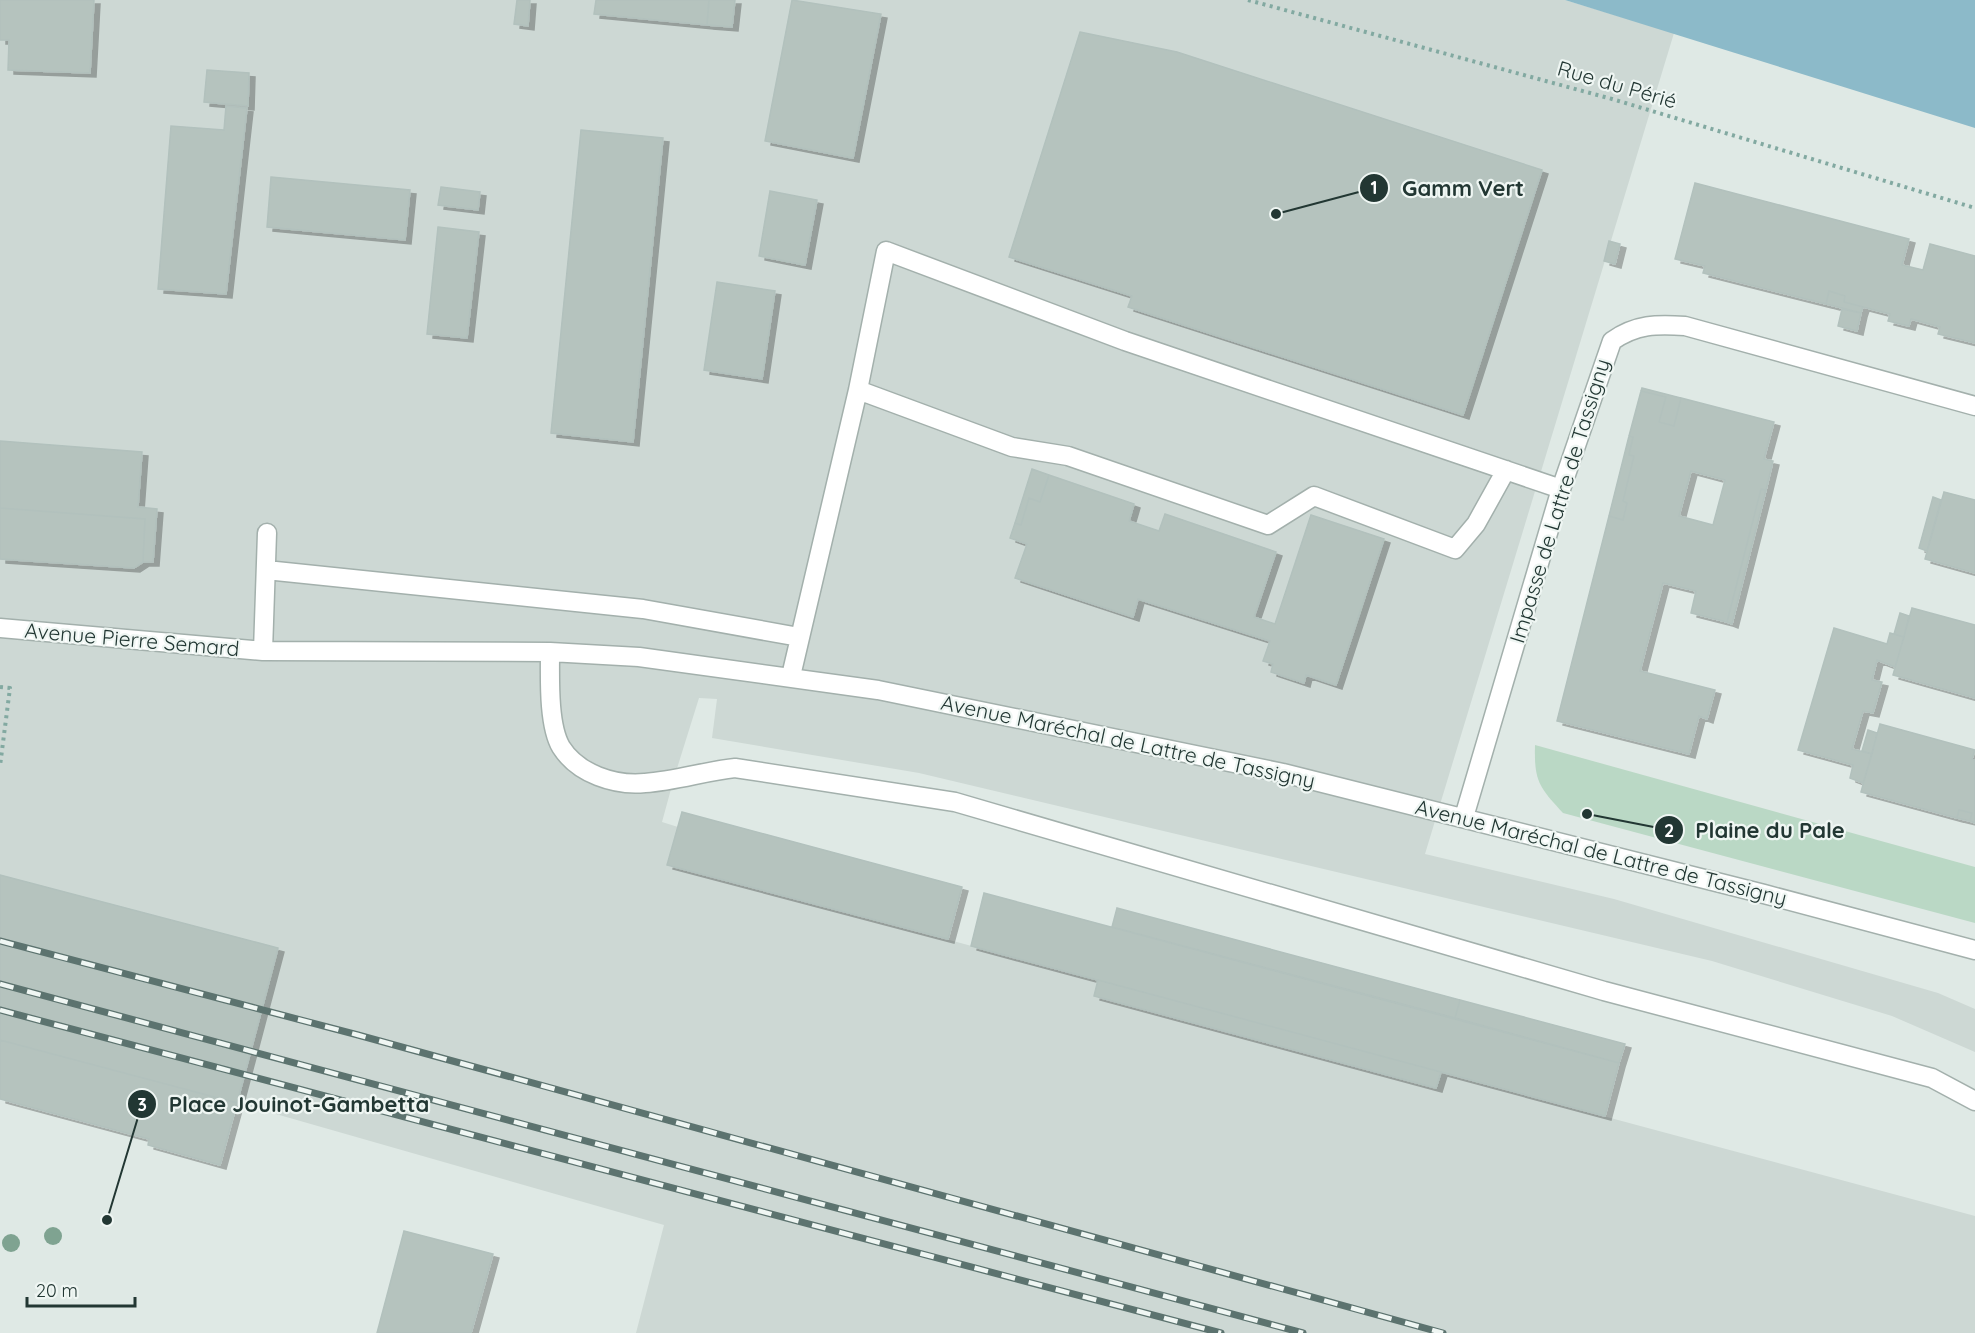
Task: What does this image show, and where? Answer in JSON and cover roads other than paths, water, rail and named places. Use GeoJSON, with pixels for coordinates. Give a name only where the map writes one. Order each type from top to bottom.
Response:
{"type":"FeatureCollection","features":[{"type":"Feature","properties":{"kind":"street"},"geometry":{"type":"LineString","coordinates":[[791,676],[858,390],[886,251],[1125,341],[1561,489]]}},
{"type":"Feature","properties":{"kind":"street","name":"Impasse de Lattre de Tassigny"},"geometry":{"type":"LineString","coordinates":[[1464,818],[1561,489],[1612,341],[1629,329],[1655,323],[1686,326],[1975,406]]}},
{"type":"Feature","properties":{"kind":"street"},"geometry":{"type":"LineString","coordinates":[[858,390],[1012,447],[1068,456],[1269,525],[1314,496],[1455,549],[1476,524],[1506,471]]}},
{"type":"Feature","properties":{"kind":"street"},"geometry":{"type":"LineString","coordinates":[[263,651],[267,533]]}},
{"type":"Feature","properties":{"kind":"street"},"geometry":{"type":"LineString","coordinates":[[266,570],[643,609],[799,638]]}},
{"type":"Feature","properties":{"kind":"street","name":"Avenue Pierre Semard"},"geometry":{"type":"LineString","coordinates":[[0,628],[263,651]]}},
{"type":"Feature","properties":{"kind":"street","name":"Avenue Maréchal de Lattre de Tassigny"},"geometry":{"type":"LineString","coordinates":[[263,651],[550,652],[639,657],[791,676],[961,706],[1283,773],[1975,950]]}},
{"type":"Feature","properties":{"kind":"street"},"geometry":{"type":"LineString","coordinates":[[550,652],[553,717],[560,746],[579,765],[598,777],[645,783],[735,768],[955,801],[1604,991],[1932,1078],[1975,1101]]}},
{"type":"Feature","properties":{"kind":"water"},"geometry":{"type":"Polygon","coordinates":[[[1565,0],[1975,0],[1975,128],[1565,0]]]}},
{"type":"Feature","properties":{"kind":"railway"},"geometry":{"type":"LineString","coordinates":[[0,941],[358,1035],[1443,1333]]}},
{"type":"Feature","properties":{"kind":"railway"},"geometry":{"type":"LineString","coordinates":[[0,984],[1303,1333]]}},
{"type":"Feature","properties":{"kind":"railway"},"geometry":{"type":"LineString","coordinates":[[0,1010],[1221,1333]]}},
{"type":"Feature","properties":{"kind":"place","name":"Gamm Vert"},"geometry":{"type":"Point","coordinates":[1276,214]}},
{"type":"Feature","properties":{"kind":"place","name":"Plaine du Pale"},"geometry":{"type":"Point","coordinates":[1587,814]}},
{"type":"Feature","properties":{"kind":"place","name":"Place Jouinot-Gambetta"},"geometry":{"type":"Point","coordinates":[107,1220]}}]}
